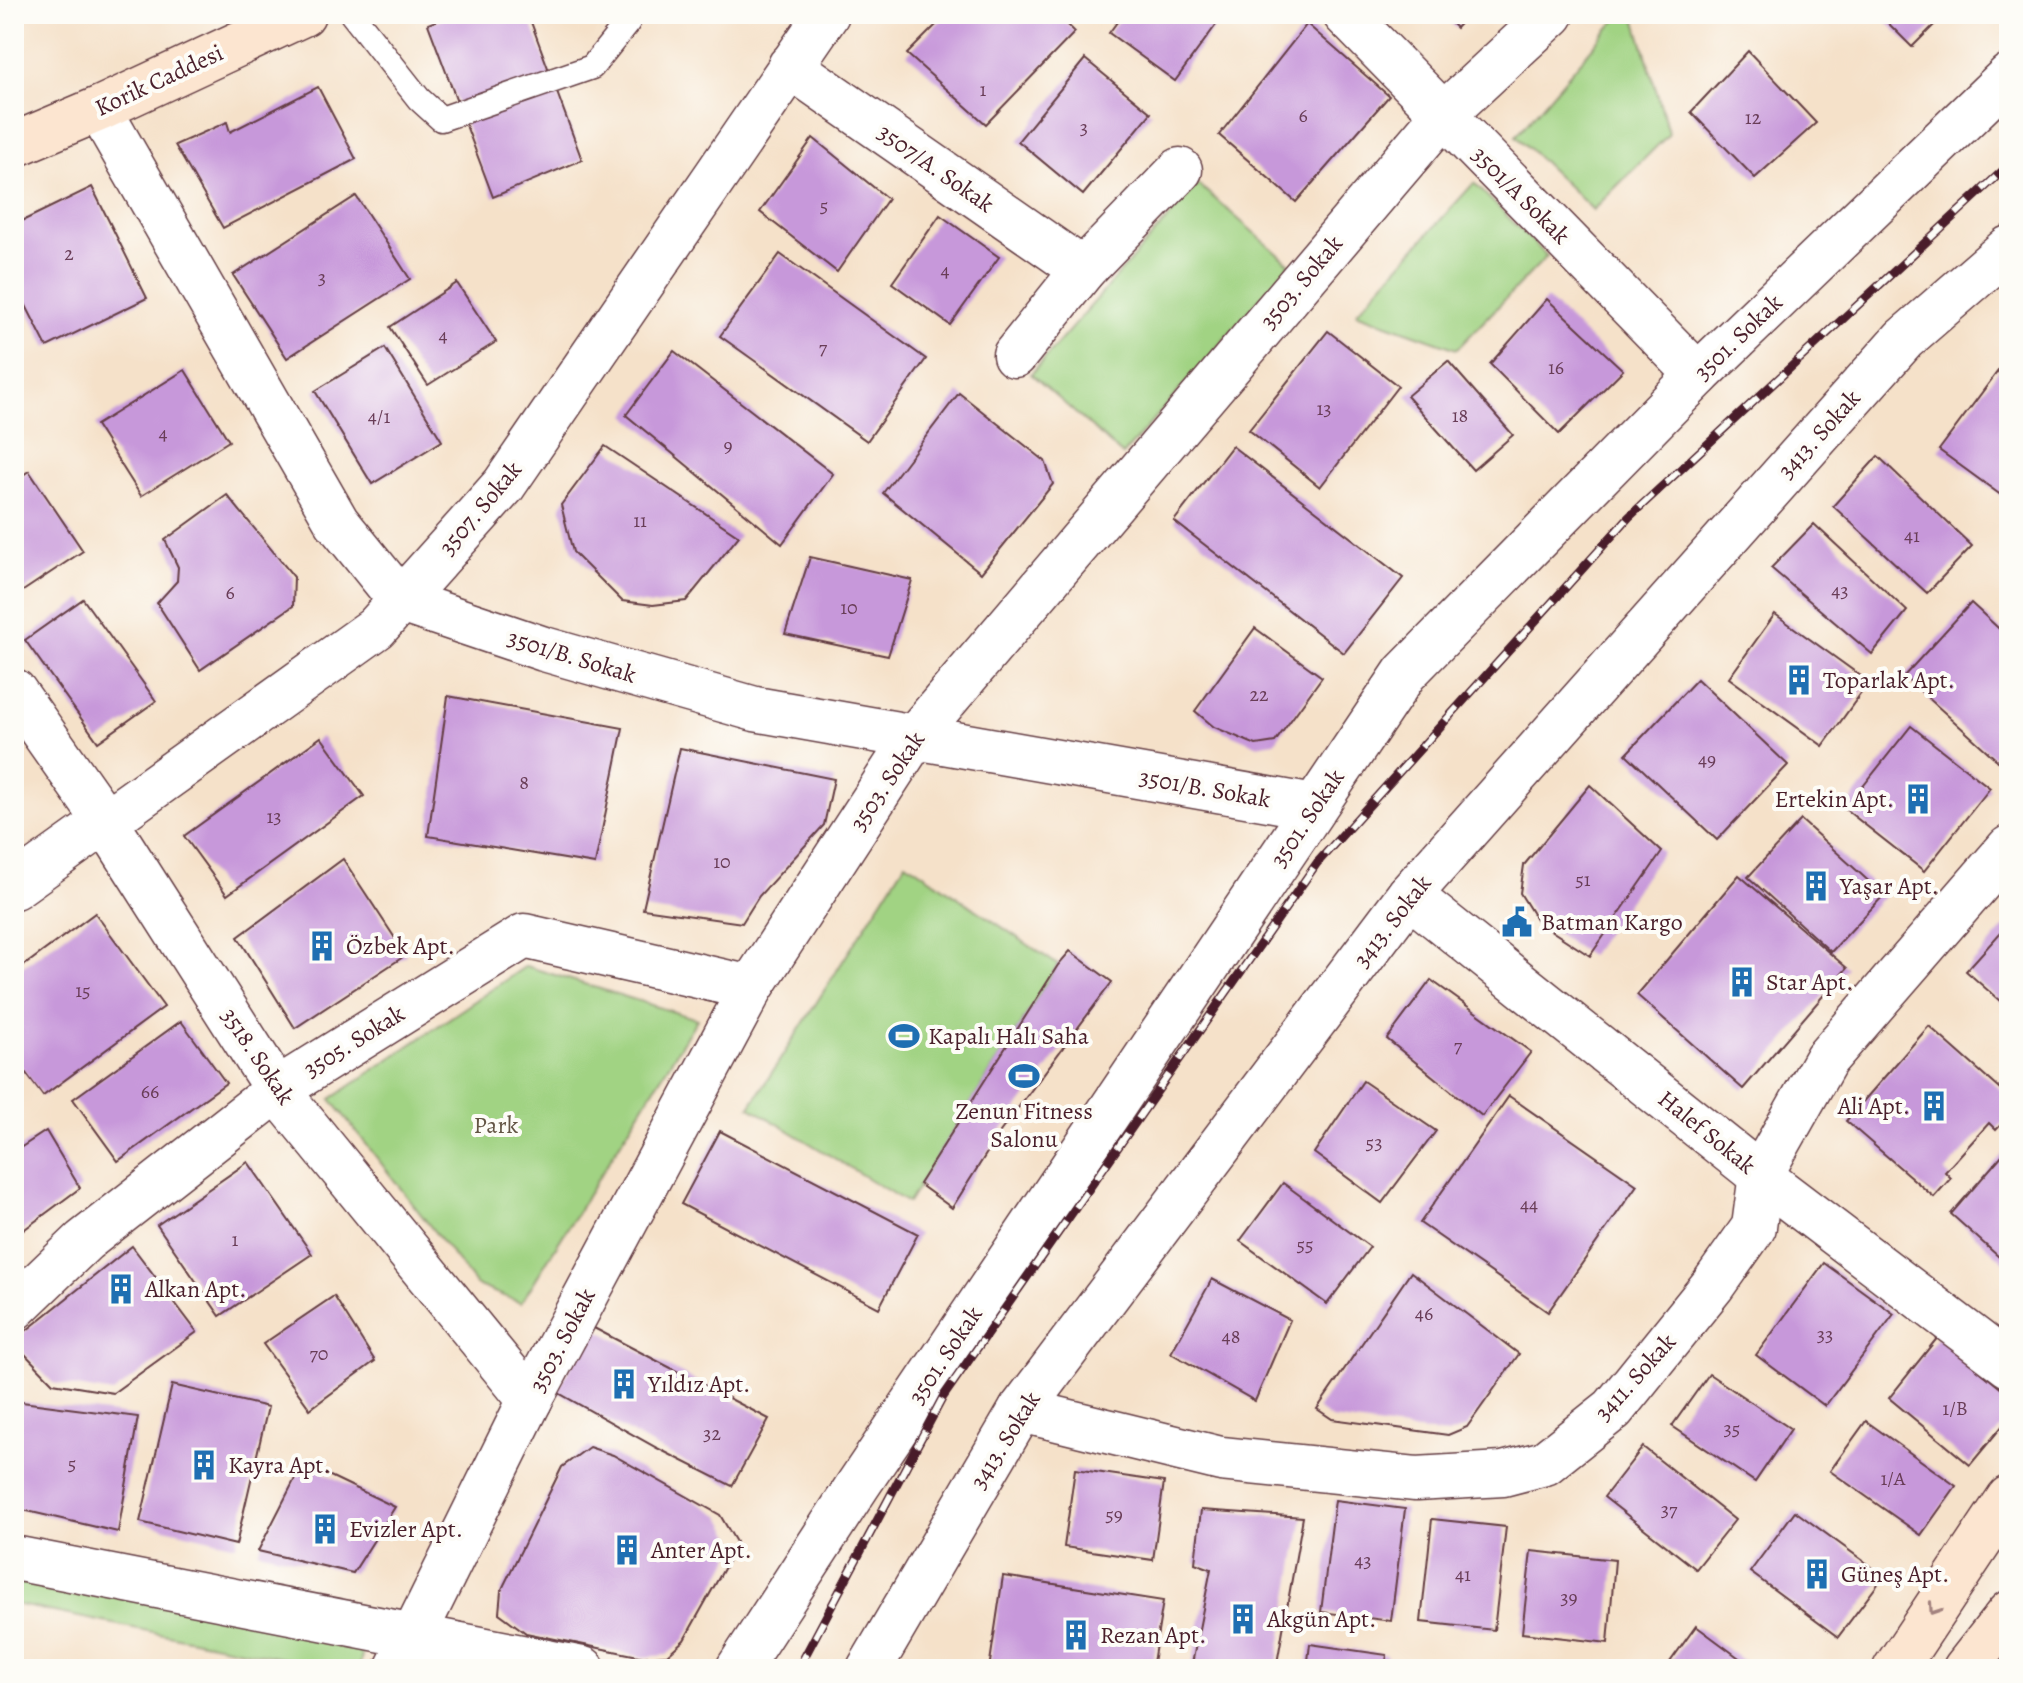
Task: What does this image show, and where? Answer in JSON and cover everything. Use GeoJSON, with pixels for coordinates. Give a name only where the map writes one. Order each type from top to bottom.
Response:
{"type":"FeatureCollection","features":[{"type":"Feature","properties":{"kind":"main road","name":"Korik Caddesi"},"geometry":{"type":"LineString","coordinates":[[14,145],[99,109],[282,18]]}},
{"type":"Feature","properties":{"kind":"main road"},"geometry":{"type":"LineString","coordinates":[[1895,1669],[2009,1498]]}},
{"type":"Feature","properties":{"kind":"main road"},"geometry":{"type":"LineString","coordinates":[[1965,1669],[2009,1613]]}},
{"type":"Feature","properties":{"kind":"street","name":"3507. Sokak"},"geometry":{"type":"LineString","coordinates":[[14,887],[376,628],[504,485],[827,14]]}},
{"type":"Feature","properties":{"kind":"street","name":"3501/A Sokak"},"geometry":{"type":"LineString","coordinates":[[1345,14],[1698,375]]}},
{"type":"Feature","properties":{"kind":"street","name":"3503. Sokak"},"geometry":{"type":"LineString","coordinates":[[406,1652],[530,1400],[751,988],[915,736],[1442,116],[1552,14]]}},
{"type":"Feature","properties":{"kind":"street","name":"3507/A. Sokak"},"geometry":{"type":"LineString","coordinates":[[790,66],[1083,270]]}},
{"type":"Feature","properties":{"kind":"street","name":"3501. Sokak"},"geometry":{"type":"LineString","coordinates":[[738,1669],[858,1485],[1405,673],[1698,375],[2009,76]]}},
{"type":"Feature","properties":{"kind":"street"},"geometry":{"type":"LineString","coordinates":[[99,109],[337,522],[401,601]]}},
{"type":"Feature","properties":{"kind":"street"},"geometry":{"type":"LineString","coordinates":[[1015,355],[1083,270],[1180,170]]}},
{"type":"Feature","properties":{"kind":"street","name":"3413. Sokak"},"geometry":{"type":"LineString","coordinates":[[869,1669],[1021,1410],[1409,895],[1904,339],[2009,248]]}},
{"type":"Feature","properties":{"kind":"street","name":"3501/B. Sokak"},"geometry":{"type":"LineString","coordinates":[[401,601],[544,649],[755,709],[1314,807]]}},
{"type":"Feature","properties":{"kind":"street","name":"3518. Sokak"},"geometry":{"type":"LineString","coordinates":[[14,691],[106,822],[277,1090],[530,1400]]}},
{"type":"Feature","properties":{"kind":"street","name":"3411. Sokak"},"geometry":{"type":"LineString","coordinates":[[1021,1410],[1221,1459],[1416,1479],[1503,1474],[1545,1463],[1613,1409],[1713,1285],[1754,1227],[1761,1174],[1826,1059],[2009,848]]}},
{"type":"Feature","properties":{"kind":"street","name":"Halef Sokak"},"geometry":{"type":"LineString","coordinates":[[1409,895],[1761,1174],[2009,1365]]}},
{"type":"Feature","properties":{"kind":"street","name":"3505. Sokak"},"geometry":{"type":"LineString","coordinates":[[14,1308],[84,1241],[277,1090],[524,936],[751,988]]}},
{"type":"Feature","properties":{"kind":"street"},"geometry":{"type":"LineString","coordinates":[[14,1558],[406,1652],[583,1669]]}},
{"type":"Feature","properties":{"kind":"lane"},"geometry":{"type":"LineString","coordinates":[[352,14],[419,99],[441,119],[592,67],[628,22],[630,14]]}},
{"type":"Feature","properties":{"kind":"green space"},"geometry":{"type":"Polygon","coordinates":[[[1621,14],[1634,14],[1669,134],[1593,210],[1516,136],[1621,14]]]}},
{"type":"Feature","properties":{"kind":"green space"},"geometry":{"type":"Polygon","coordinates":[[[1474,183],[1547,256],[1457,349],[1356,313],[1474,183]]]}},
{"type":"Feature","properties":{"kind":"green space"},"geometry":{"type":"Polygon","coordinates":[[[1198,184],[1290,264],[1123,455],[1031,374],[1198,184]]]}},
{"type":"Feature","properties":{"kind":"green space","name":"Kapalı Halı Saha"},"geometry":{"type":"Polygon","coordinates":[[[906,862],[1058,965],[908,1203],[750,1107],[906,862]]]}},
{"type":"Feature","properties":{"kind":"green space","name":"Park"},"geometry":{"type":"Polygon","coordinates":[[[526,966],[697,1019],[521,1303],[476,1285],[331,1099],[526,966]]]}},
{"type":"Feature","properties":{"kind":"green space"},"geometry":{"type":"Polygon","coordinates":[[[14,1574],[364,1645],[359,1669],[336,1669],[14,1604],[14,1574]]]}},
{"type":"Feature","properties":{"kind":"building"},"geometry":{"type":"Polygon","coordinates":[[[453,14],[528,14],[582,160],[493,197],[428,24],[453,14]]]}},
{"type":"Feature","properties":{"kind":"building"},"geometry":{"type":"Polygon","coordinates":[[[947,14],[1057,14],[1075,32],[986,124],[907,54],[947,14]]]}},
{"type":"Feature","properties":{"kind":"building"},"geometry":{"type":"Polygon","coordinates":[[[1123,14],[1224,14],[1175,81],[1109,33],[1123,14]]]}},
{"type":"Feature","properties":{"kind":"building"},"geometry":{"type":"Polygon","coordinates":[[[1442,14],[1469,14],[1456,28],[1442,14]]]}},
{"type":"Feature","properties":{"kind":"building"},"geometry":{"type":"Polygon","coordinates":[[[1879,14],[1945,14],[1912,47],[1879,14]]]}},
{"type":"Feature","properties":{"kind":"building"},"geometry":{"type":"Polygon","coordinates":[[[1307,24],[1389,96],[1296,202],[1219,135],[1307,24]]]}},
{"type":"Feature","properties":{"kind":"building"},"geometry":{"type":"Polygon","coordinates":[[[1748,51],[1816,123],[1755,178],[1691,112],[1748,51]]]}},
{"type":"Feature","properties":{"kind":"building"},"geometry":{"type":"Polygon","coordinates":[[[1085,59],[1151,113],[1083,195],[1018,141],[1085,59]]]}},
{"type":"Feature","properties":{"kind":"building"},"geometry":{"type":"Polygon","coordinates":[[[318,87],[356,159],[223,228],[175,145],[227,122],[230,132],[318,87]]]}},
{"type":"Feature","properties":{"kind":"building"},"geometry":{"type":"Polygon","coordinates":[[[813,138],[888,199],[837,272],[760,212],[813,138]]]}},
{"type":"Feature","properties":{"kind":"building"},"geometry":{"type":"Polygon","coordinates":[[[92,187],[147,298],[47,347],[14,282],[14,225],[92,187]]]}},
{"type":"Feature","properties":{"kind":"building"},"geometry":{"type":"Polygon","coordinates":[[[356,196],[410,279],[287,358],[233,275],[356,196]]]}},
{"type":"Feature","properties":{"kind":"building"},"geometry":{"type":"Polygon","coordinates":[[[940,215],[999,257],[950,325],[892,283],[940,215]]]}},
{"type":"Feature","properties":{"kind":"building"},"geometry":{"type":"Polygon","coordinates":[[[780,254],[926,359],[867,441],[720,336],[780,254]]]}},
{"type":"Feature","properties":{"kind":"building"},"geometry":{"type":"Polygon","coordinates":[[[457,283],[496,342],[428,385],[390,327],[457,283]]]}},
{"type":"Feature","properties":{"kind":"building"},"geometry":{"type":"Polygon","coordinates":[[[1547,299],[1623,370],[1559,434],[1490,364],[1547,299]]]}},
{"type":"Feature","properties":{"kind":"building"},"geometry":{"type":"Polygon","coordinates":[[[1328,331],[1398,386],[1320,487],[1249,430],[1328,331]]]}},
{"type":"Feature","properties":{"kind":"building"},"geometry":{"type":"Polygon","coordinates":[[[385,348],[442,441],[372,484],[315,391],[385,348]]]}},
{"type":"Feature","properties":{"kind":"building"},"geometry":{"type":"Polygon","coordinates":[[[674,351],[833,474],[782,544],[626,415],[674,351]]]}},
{"type":"Feature","properties":{"kind":"building"},"geometry":{"type":"Polygon","coordinates":[[[1448,361],[1513,435],[1473,470],[1407,396],[1448,361]]]}},
{"type":"Feature","properties":{"kind":"building"},"geometry":{"type":"Polygon","coordinates":[[[2001,367],[2009,373],[2009,501],[1939,450],[2001,367]]]}},
{"type":"Feature","properties":{"kind":"building"},"geometry":{"type":"Polygon","coordinates":[[[185,370],[229,441],[141,496],[96,425],[185,370]]]}},
{"type":"Feature","properties":{"kind":"building"},"geometry":{"type":"Polygon","coordinates":[[[959,393],[1045,461],[1053,484],[981,573],[883,493],[959,393]]]}},
{"type":"Feature","properties":{"kind":"building"},"geometry":{"type":"Polygon","coordinates":[[[605,446],[739,536],[686,601],[653,605],[622,601],[573,552],[561,505],[605,446]]]}},
{"type":"Feature","properties":{"kind":"building"},"geometry":{"type":"Polygon","coordinates":[[[1232,446],[1403,578],[1344,653],[1174,521],[1232,446]]]}},
{"type":"Feature","properties":{"kind":"building"},"geometry":{"type":"Polygon","coordinates":[[[1878,456],[1972,546],[1927,593],[1833,506],[1878,456]]]}},
{"type":"Feature","properties":{"kind":"building"},"geometry":{"type":"Polygon","coordinates":[[[29,471],[83,551],[14,597],[14,481],[29,471]]]}},
{"type":"Feature","properties":{"kind":"building"},"geometry":{"type":"Polygon","coordinates":[[[227,495],[294,577],[293,606],[200,670],[157,603],[177,581],[178,567],[165,540],[227,495]]]}},
{"type":"Feature","properties":{"kind":"building"},"geometry":{"type":"Polygon","coordinates":[[[1814,524],[1907,611],[1872,654],[1771,568],[1814,524]]]}},
{"type":"Feature","properties":{"kind":"building"},"geometry":{"type":"Polygon","coordinates":[[[810,557],[912,580],[888,656],[785,634],[810,557]]]}},
{"type":"Feature","properties":{"kind":"building"},"geometry":{"type":"Polygon","coordinates":[[[83,599],[156,701],[98,742],[25,640],[83,599]]]}},
{"type":"Feature","properties":{"kind":"building"},"geometry":{"type":"Polygon","coordinates":[[[1971,603],[2009,638],[2009,771],[1904,676],[1971,603]]]}},
{"type":"Feature","properties":{"kind":"building","name":"Toparlak Apt."},"geometry":{"type":"Polygon","coordinates":[[[1775,614],[1869,682],[1823,746],[1729,678],[1775,614]]]}},
{"type":"Feature","properties":{"kind":"building"},"geometry":{"type":"Polygon","coordinates":[[[1255,628],[1322,677],[1275,742],[1256,745],[1214,727],[1195,711],[1255,628]]]}},
{"type":"Feature","properties":{"kind":"building"},"geometry":{"type":"Polygon","coordinates":[[[1697,679],[1788,765],[1717,840],[1626,754],[1697,679]]]}},
{"type":"Feature","properties":{"kind":"building"},"geometry":{"type":"Polygon","coordinates":[[[448,696],[623,728],[595,864],[428,836],[448,696]]]}},
{"type":"Feature","properties":{"kind":"building","name":"Ertekin Apt."},"geometry":{"type":"Polygon","coordinates":[[[1911,726],[1990,788],[1924,871],[1845,809],[1911,726]]]}},
{"type":"Feature","properties":{"kind":"building"},"geometry":{"type":"Polygon","coordinates":[[[321,737],[364,796],[227,895],[184,836],[321,737]]]}},
{"type":"Feature","properties":{"kind":"building"},"geometry":{"type":"Polygon","coordinates":[[[680,748],[834,779],[824,825],[759,896],[742,923],[643,909],[680,748]]]}},
{"type":"Feature","properties":{"kind":"building"},"geometry":{"type":"Polygon","coordinates":[[[1590,785],[1662,852],[1590,956],[1538,922],[1520,893],[1524,865],[1590,785]]]}},
{"type":"Feature","properties":{"kind":"building","name":"Yaşar Apt."},"geometry":{"type":"Polygon","coordinates":[[[1801,820],[1884,895],[1831,952],[1748,877],[1801,820]]]}},
{"type":"Feature","properties":{"kind":"building","name":"Özbek Apt."},"geometry":{"type":"Polygon","coordinates":[[[343,859],[406,955],[295,1028],[238,937],[343,859]]]}},
{"type":"Feature","properties":{"kind":"building","name":"Star Apt."},"geometry":{"type":"Polygon","coordinates":[[[1739,875],[1847,968],[1743,1089],[1637,995],[1739,875]]]}},
{"type":"Feature","properties":{"kind":"building"},"geometry":{"type":"Polygon","coordinates":[[[95,913],[164,1007],[43,1096],[14,1057],[14,973],[95,913]]]}},
{"type":"Feature","properties":{"kind":"building"},"geometry":{"type":"Polygon","coordinates":[[[2009,923],[2009,1009],[1966,971],[2009,923]]]}},
{"type":"Feature","properties":{"kind":"building"},"geometry":{"type":"Polygon","coordinates":[[[1070,951],[1112,982],[1000,1132],[952,1208],[919,1184],[1058,965],[1070,951]]]}},
{"type":"Feature","properties":{"kind":"building"},"geometry":{"type":"Polygon","coordinates":[[[1431,980],[1531,1052],[1482,1116],[1387,1039],[1431,980]]]}},
{"type":"Feature","properties":{"kind":"building"},"geometry":{"type":"Polygon","coordinates":[[[181,1021],[226,1083],[118,1161],[73,1099],[181,1021]]]}},
{"type":"Feature","properties":{"kind":"building","name":"Ali Apt."},"geometry":{"type":"Polygon","coordinates":[[[1929,1026],[2009,1097],[2009,1116],[1996,1130],[1989,1123],[1945,1172],[1951,1178],[1934,1197],[1846,1121],[1929,1026]]]}},
{"type":"Feature","properties":{"kind":"building"},"geometry":{"type":"Polygon","coordinates":[[[1363,1081],[1436,1131],[1382,1203],[1314,1153],[1363,1081]]]}},
{"type":"Feature","properties":{"kind":"building"},"geometry":{"type":"Polygon","coordinates":[[[1509,1096],[1637,1185],[1548,1312],[1420,1223],[1509,1096]]]}},
{"type":"Feature","properties":{"kind":"building"},"geometry":{"type":"Polygon","coordinates":[[[46,1131],[80,1188],[14,1237],[14,1152],[46,1131]]]}},
{"type":"Feature","properties":{"kind":"building"},"geometry":{"type":"Polygon","coordinates":[[[720,1131],[918,1234],[879,1308],[681,1204],[720,1131]]]}},
{"type":"Feature","properties":{"kind":"building"},"geometry":{"type":"Polygon","coordinates":[[[2009,1147],[2009,1266],[1951,1214],[2009,1147]]]}},
{"type":"Feature","properties":{"kind":"building"},"geometry":{"type":"Polygon","coordinates":[[[248,1162],[312,1254],[220,1316],[157,1225],[248,1162]]]}},
{"type":"Feature","properties":{"kind":"building"},"geometry":{"type":"Polygon","coordinates":[[[1283,1183],[1370,1247],[1327,1304],[1240,1241],[1283,1183]]]}},
{"type":"Feature","properties":{"kind":"building","name":"Alkan Apt."},"geometry":{"type":"Polygon","coordinates":[[[132,1246],[197,1332],[113,1393],[53,1383],[21,1350],[22,1334],[132,1246]]]}},
{"type":"Feature","properties":{"kind":"building"},"geometry":{"type":"Polygon","coordinates":[[[1824,1263],[1894,1314],[1825,1406],[1756,1355],[1824,1263]]]}},
{"type":"Feature","properties":{"kind":"building"},"geometry":{"type":"Polygon","coordinates":[[[1411,1272],[1519,1354],[1467,1427],[1448,1435],[1332,1419],[1317,1409],[1411,1272]]]}},
{"type":"Feature","properties":{"kind":"building"},"geometry":{"type":"Polygon","coordinates":[[[1212,1279],[1290,1320],[1255,1401],[1171,1353],[1212,1279]]]}},
{"type":"Feature","properties":{"kind":"building"},"geometry":{"type":"Polygon","coordinates":[[[334,1296],[375,1361],[310,1409],[263,1344],[334,1296]]]}},
{"type":"Feature","properties":{"kind":"building"},"geometry":{"type":"Polygon","coordinates":[[[592,1327],[769,1419],[732,1486],[557,1392],[592,1327]]]}},
{"type":"Feature","properties":{"kind":"building"},"geometry":{"type":"Polygon","coordinates":[[[1938,1337],[2009,1395],[2009,1418],[1970,1465],[1889,1398],[1938,1337]]]}},
{"type":"Feature","properties":{"kind":"building"},"geometry":{"type":"Polygon","coordinates":[[[1709,1374],[1791,1429],[1755,1482],[1672,1426],[1709,1374]]]}},
{"type":"Feature","properties":{"kind":"building","name":"Kayra Apt."},"geometry":{"type":"Polygon","coordinates":[[[172,1385],[268,1407],[236,1545],[140,1522],[172,1385]]]}},
{"type":"Feature","properties":{"kind":"building"},"geometry":{"type":"Polygon","coordinates":[[[14,1401],[138,1417],[118,1532],[14,1508],[14,1401]]]}},
{"type":"Feature","properties":{"kind":"building"},"geometry":{"type":"Polygon","coordinates":[[[1866,1421],[1956,1486],[1921,1535],[1830,1471],[1866,1421]]]}},
{"type":"Feature","properties":{"kind":"building","name":"Anter Apt."},"geometry":{"type":"Polygon","coordinates":[[[589,1447],[613,1455],[720,1515],[736,1542],[684,1640],[667,1655],[643,1657],[526,1633],[499,1613],[501,1591],[562,1467],[589,1447]]]}},
{"type":"Feature","properties":{"kind":"building"},"geometry":{"type":"Polygon","coordinates":[[[1643,1447],[1735,1520],[1696,1569],[1604,1497],[1643,1447]]]}},
{"type":"Feature","properties":{"kind":"building","name":"Evizler Apt."},"geometry":{"type":"Polygon","coordinates":[[[303,1463],[395,1507],[353,1573],[258,1551],[303,1463]]]}},
{"type":"Feature","properties":{"kind":"building"},"geometry":{"type":"Polygon","coordinates":[[[1075,1469],[1164,1482],[1153,1560],[1064,1547],[1075,1469]]]}},
{"type":"Feature","properties":{"kind":"building"},"geometry":{"type":"Polygon","coordinates":[[[1335,1500],[1405,1509],[1391,1621],[1321,1612],[1335,1500]]]}},
{"type":"Feature","properties":{"kind":"building","name":"Akgün Apt."},"geometry":{"type":"Polygon","coordinates":[[[1201,1510],[1303,1517],[1276,1669],[1191,1669],[1211,1569],[1195,1563],[1201,1510]]]}},
{"type":"Feature","properties":{"kind":"building","name":"Güneş Apt."},"geometry":{"type":"Polygon","coordinates":[[[1795,1511],[1884,1576],[1838,1637],[1750,1572],[1795,1511]]]}},
{"type":"Feature","properties":{"kind":"building"},"geometry":{"type":"Polygon","coordinates":[[[1432,1519],[1506,1527],[1494,1630],[1421,1622],[1432,1519]]]}},
{"type":"Feature","properties":{"kind":"building"},"geometry":{"type":"Polygon","coordinates":[[[1531,1551],[1615,1560],[1608,1643],[1522,1633],[1531,1551]]]}},
{"type":"Feature","properties":{"kind":"building","name":"Rezan Apt."},"geometry":{"type":"Polygon","coordinates":[[[1003,1576],[1163,1601],[1152,1669],[989,1669],[1003,1576]]]}},
{"type":"Feature","properties":{"kind":"building"},"geometry":{"type":"Polygon","coordinates":[[[1696,1626],[1754,1669],[1665,1669],[1696,1626]]]}},
{"type":"Feature","properties":{"kind":"building"},"geometry":{"type":"Polygon","coordinates":[[[1310,1644],[1387,1655],[1385,1669],[1307,1669],[1310,1644]]]}},
{"type":"Feature","properties":{"kind":"railway"},"geometry":{"type":"LineString","coordinates":[[798,1669],[943,1397],[1317,863],[1629,517],[2009,165]]}},
{"type":"Feature","properties":{"kind":"place","name":"Toparlak Apt."},"geometry":{"type":"Point","coordinates":[1799,680]}},
{"type":"Feature","properties":{"kind":"place","name":"Ertekin Apt."},"geometry":{"type":"Point","coordinates":[1918,799]}},
{"type":"Feature","properties":{"kind":"place","name":"Yaşar Apt."},"geometry":{"type":"Point","coordinates":[1816,886]}},
{"type":"Feature","properties":{"kind":"place","name":"Batman Kargo"},"geometry":{"type":"Point","coordinates":[1517,922]}},
{"type":"Feature","properties":{"kind":"place","name":"Özbek Apt."},"geometry":{"type":"Point","coordinates":[322,946]}},
{"type":"Feature","properties":{"kind":"place","name":"Star Apt."},"geometry":{"type":"Point","coordinates":[1742,982]}},
{"type":"Feature","properties":{"kind":"place","name":"Kapalı Halı Saha"},"geometry":{"type":"Point","coordinates":[904,1036]}},
{"type":"Feature","properties":{"kind":"place","name":"Zenun Fitness Salonu"},"geometry":{"type":"Point","coordinates":[1024,1076]}},
{"type":"Feature","properties":{"kind":"place","name":"Ali Apt."},"geometry":{"type":"Point","coordinates":[1934,1106]}},
{"type":"Feature","properties":{"kind":"place","name":"Alkan Apt."},"geometry":{"type":"Point","coordinates":[121,1289]}},
{"type":"Feature","properties":{"kind":"place","name":"Yıldız Apt."},"geometry":{"type":"Point","coordinates":[624,1384]}},
{"type":"Feature","properties":{"kind":"place","name":"Kayra Apt."},"geometry":{"type":"Point","coordinates":[204,1465]}},
{"type":"Feature","properties":{"kind":"place","name":"Evizler Apt."},"geometry":{"type":"Point","coordinates":[325,1529]}},
{"type":"Feature","properties":{"kind":"place","name":"Anter Apt."},"geometry":{"type":"Point","coordinates":[627,1550]}},
{"type":"Feature","properties":{"kind":"place","name":"Güneş Apt."},"geometry":{"type":"Point","coordinates":[1817,1574]}},
{"type":"Feature","properties":{"kind":"place","name":"Akgün Apt."},"geometry":{"type":"Point","coordinates":[1243,1619]}},
{"type":"Feature","properties":{"kind":"place","name":"Rezan Apt."},"geometry":{"type":"Point","coordinates":[1076,1635]}}]}
